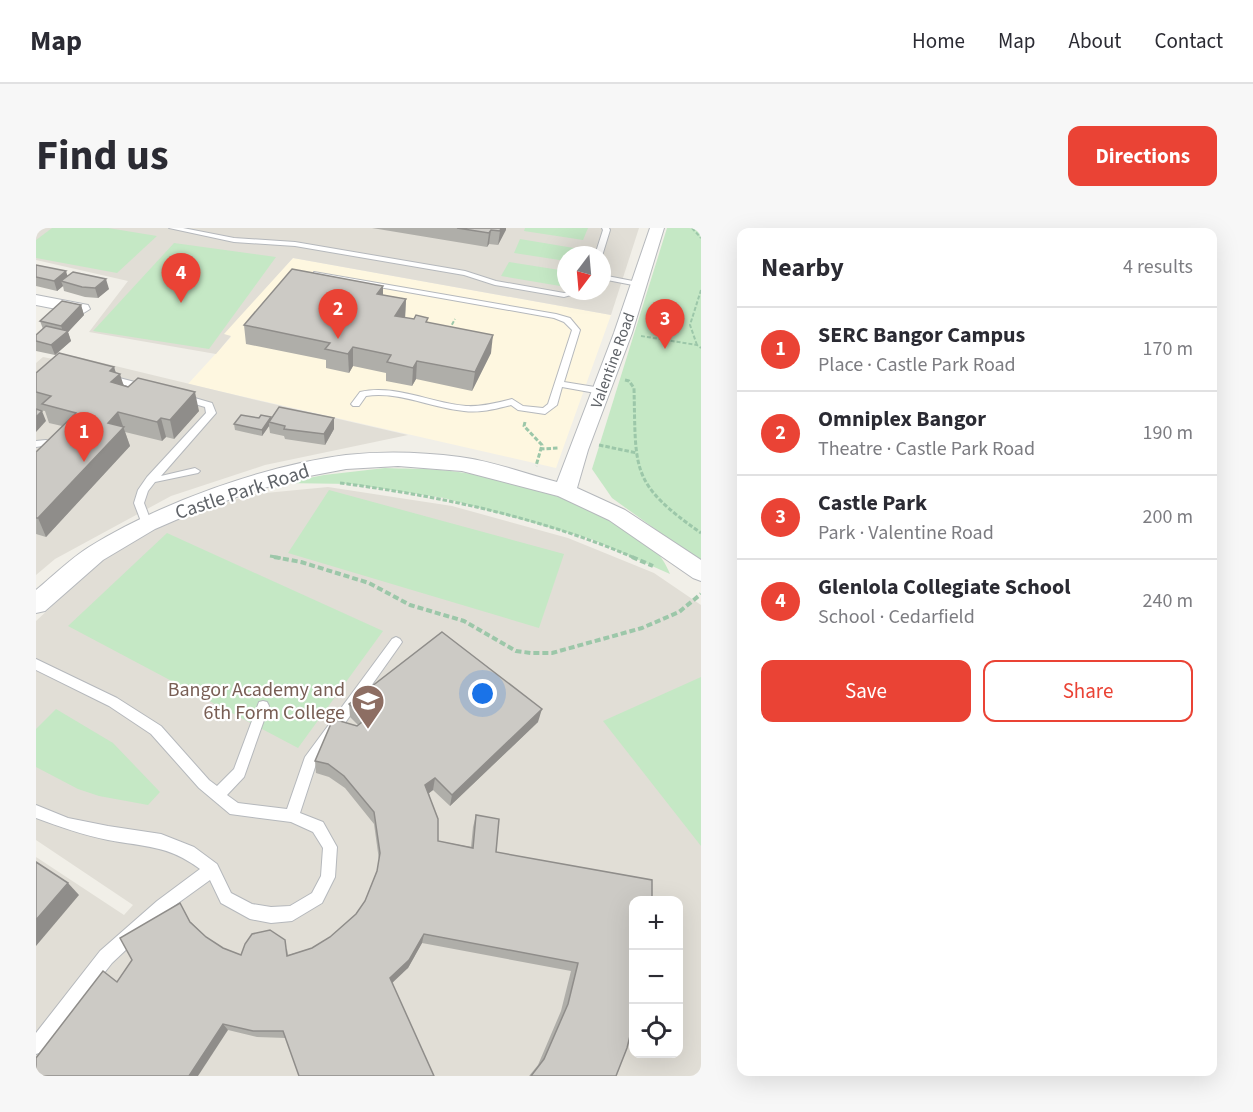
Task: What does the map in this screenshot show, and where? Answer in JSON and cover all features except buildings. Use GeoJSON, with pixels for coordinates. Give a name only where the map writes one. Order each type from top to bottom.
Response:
{"type":"FeatureCollection","features":[{"type":"Feature","properties":{"kind":"street","name":"Valentine Road"},"geometry":{"type":"LineString","coordinates":[[565,491],[581,441],[623,333],[657,228]]}},
{"type":"Feature","properties":{"kind":"street"},"geometry":{"type":"LineString","coordinates":[[36,301],[82,309]]}},
{"type":"Feature","properties":{"kind":"street","name":"Castle Park Road"},"geometry":{"type":"LineString","coordinates":[[36,604],[95,554],[147,524],[253,484],[303,470],[346,462],[398,459],[434,460],[462,464],[565,491],[617,515],[701,572]]}},
{"type":"Feature","properties":{"kind":"lane"},"geometry":{"type":"LineString","coordinates":[[172,228],[234,240],[295,244],[465,273],[495,283],[557,294]]}},
{"type":"Feature","properties":{"kind":"lane"},"geometry":{"type":"LineString","coordinates":[[601,246],[607,230],[605,228]]}},
{"type":"Feature","properties":{"kind":"lane"},"geometry":{"type":"LineString","coordinates":[[317,274],[567,320],[576,330],[552,405],[544,411],[528,410],[512,402],[485,410],[467,409],[382,392],[363,394],[356,404]]}},
{"type":"Feature","properties":{"kind":"lane"},"geometry":{"type":"LineString","coordinates":[[611,279],[638,284]]}},
{"type":"Feature","properties":{"kind":"lane"},"geometry":{"type":"LineString","coordinates":[[93,374],[156,391]]}},
{"type":"Feature","properties":{"kind":"lane"},"geometry":{"type":"LineString","coordinates":[[559,384],[604,383]]}},
{"type":"Feature","properties":{"kind":"lane"},"geometry":{"type":"LineString","coordinates":[[147,524],[138,502],[150,479],[211,413],[209,405],[167,394]]}},
{"type":"Feature","properties":{"kind":"lane"},"geometry":{"type":"LineString","coordinates":[[150,479],[162,479],[195,471]]}},
{"type":"Feature","properties":{"kind":"lane"},"geometry":{"type":"LineString","coordinates":[[292,816],[310,761],[396,642]]}},
{"type":"Feature","properties":{"kind":"lane"},"geometry":{"type":"LineString","coordinates":[[36,664],[113,702],[156,730],[218,796],[235,809],[292,816],[318,827],[330,847],[328,877],[317,898],[292,912],[271,915],[250,911],[226,898],[212,869],[189,852],[161,841],[68,824],[36,811]]}},
{"type":"Feature","properties":{"kind":"lane"},"geometry":{"type":"LineString","coordinates":[[218,796],[239,773],[263,706]]}},
{"type":"Feature","properties":{"kind":"lane"},"geometry":{"type":"LineString","coordinates":[[36,1046],[106,957],[162,906],[212,869]]}},
{"type":"Feature","properties":{"kind":"path"},"geometry":{"type":"LineString","coordinates":[[692,228],[701,238]]}},
{"type":"Feature","properties":{"kind":"path"},"geometry":{"type":"LineString","coordinates":[[699,347],[690,325],[701,290]]}},
{"type":"Feature","properties":{"kind":"path"},"geometry":{"type":"LineString","coordinates":[[448,331],[455,319]]}},
{"type":"Feature","properties":{"kind":"path"},"geometry":{"type":"LineString","coordinates":[[623,333],[699,347]]}},
{"type":"Feature","properties":{"kind":"path"},"geometry":{"type":"LineString","coordinates":[[604,383],[629,381],[634,388],[637,453],[642,479],[668,508],[701,533]]}},
{"type":"Feature","properties":{"kind":"path"},"geometry":{"type":"LineString","coordinates":[[528,410],[524,426],[542,445],[532,482]]}},
{"type":"Feature","properties":{"kind":"path"},"geometry":{"type":"LineString","coordinates":[[581,441],[637,453]]}},
{"type":"Feature","properties":{"kind":"path"},"geometry":{"type":"LineString","coordinates":[[339,483],[404,491],[516,517],[591,539],[660,569]]}},
{"type":"Feature","properties":{"kind":"path"},"geometry":{"type":"LineString","coordinates":[[270,556],[301,562],[369,584],[410,605],[464,621],[516,651],[531,653],[552,653],[642,628],[679,612],[701,594]]}},
{"type":"Feature","properties":{"kind":"shaded area"},"geometry":{"type":"Polygon","coordinates":[[[36,228],[639,228],[611,315],[293,258],[224,334],[231,336],[216,354],[89,332],[128,281],[36,260],[36,228]]]}},
{"type":"Feature","properties":{"kind":"shaded area"},"geometry":{"type":"Polygon","coordinates":[[[293,258],[611,315],[556,468],[188,384],[231,337],[223,334],[293,258]]]}},
{"type":"Feature","properties":{"kind":"shaded area"},"geometry":{"type":"Polygon","coordinates":[[[74,356],[408,435],[265,465],[171,496],[55,559],[36,575],[36,363],[43,357],[68,362],[74,356]]]}},
{"type":"Feature","properties":{"kind":"shaded area","name":"Bangor Academy and 6th Form College"},"geometry":{"type":"Polygon","coordinates":[[[328,487],[452,506],[568,538],[654,573],[701,605],[701,1076],[36,1076],[36,857],[124,915],[133,905],[36,840],[36,621],[108,554],[179,516],[255,494],[328,487]]]}},
{"type":"Feature","properties":{"kind":"green space"},"geometry":{"type":"Polygon","coordinates":[[[52,228],[108,228],[157,236],[117,273],[36,258],[36,240],[52,228]]]}},
{"type":"Feature","properties":{"kind":"green space"},"geometry":{"type":"Polygon","coordinates":[[[525,228],[588,228],[583,240],[524,231],[525,228]]]}},
{"type":"Feature","properties":{"kind":"green space"},"geometry":{"type":"Polygon","coordinates":[[[667,228],[701,228],[701,562],[612,498],[592,469],[667,228]]]}},
{"type":"Feature","properties":{"kind":"green space"},"geometry":{"type":"Polygon","coordinates":[[[520,239],[562,246],[557,246],[557,260],[514,253],[520,239]]]}},
{"type":"Feature","properties":{"kind":"green space"},"geometry":{"type":"Polygon","coordinates":[[[174,243],[276,257],[209,349],[93,331],[174,243]]]}},
{"type":"Feature","properties":{"kind":"green space"},"geometry":{"type":"Polygon","coordinates":[[[509,262],[557,270],[557,285],[501,276],[509,262]]]}},
{"type":"Feature","properties":{"kind":"green space"},"geometry":{"type":"Polygon","coordinates":[[[385,468],[433,469],[468,473],[526,486],[556,496],[612,521],[636,537],[660,556],[670,574],[591,539],[444,498],[351,484],[283,483],[324,475],[385,468]]]}},
{"type":"Feature","properties":{"kind":"green space"},"geometry":{"type":"Polygon","coordinates":[[[329,490],[564,554],[539,628],[288,553],[329,490]]]}},
{"type":"Feature","properties":{"kind":"green space"},"geometry":{"type":"Polygon","coordinates":[[[167,533],[383,631],[298,748],[68,626],[167,533]]]}},
{"type":"Feature","properties":{"kind":"green space"},"geometry":{"type":"Polygon","coordinates":[[[701,677],[701,846],[603,721],[701,677]]]}},
{"type":"Feature","properties":{"kind":"green space"},"geometry":{"type":"Polygon","coordinates":[[[56,709],[113,743],[160,792],[148,805],[99,796],[78,789],[36,767],[36,729],[56,709]]]}},
{"type":"Feature","properties":{"kind":"place","name":"Glenlola Collegiate School"},"geometry":{"type":"Point","coordinates":[181,303]}},
{"type":"Feature","properties":{"kind":"place","name":"Omniplex Bangor"},"geometry":{"type":"Point","coordinates":[338,339]}},
{"type":"Feature","properties":{"kind":"place","name":"Castle Park"},"geometry":{"type":"Point","coordinates":[665,349]}},
{"type":"Feature","properties":{"kind":"place","name":"SERC Bangor Campus"},"geometry":{"type":"Point","coordinates":[84,462]}},
{"type":"Feature","properties":{"kind":"place","name":"Bangor Academy and 6th Form College"},"geometry":{"type":"Point","coordinates":[368,730]}}]}
